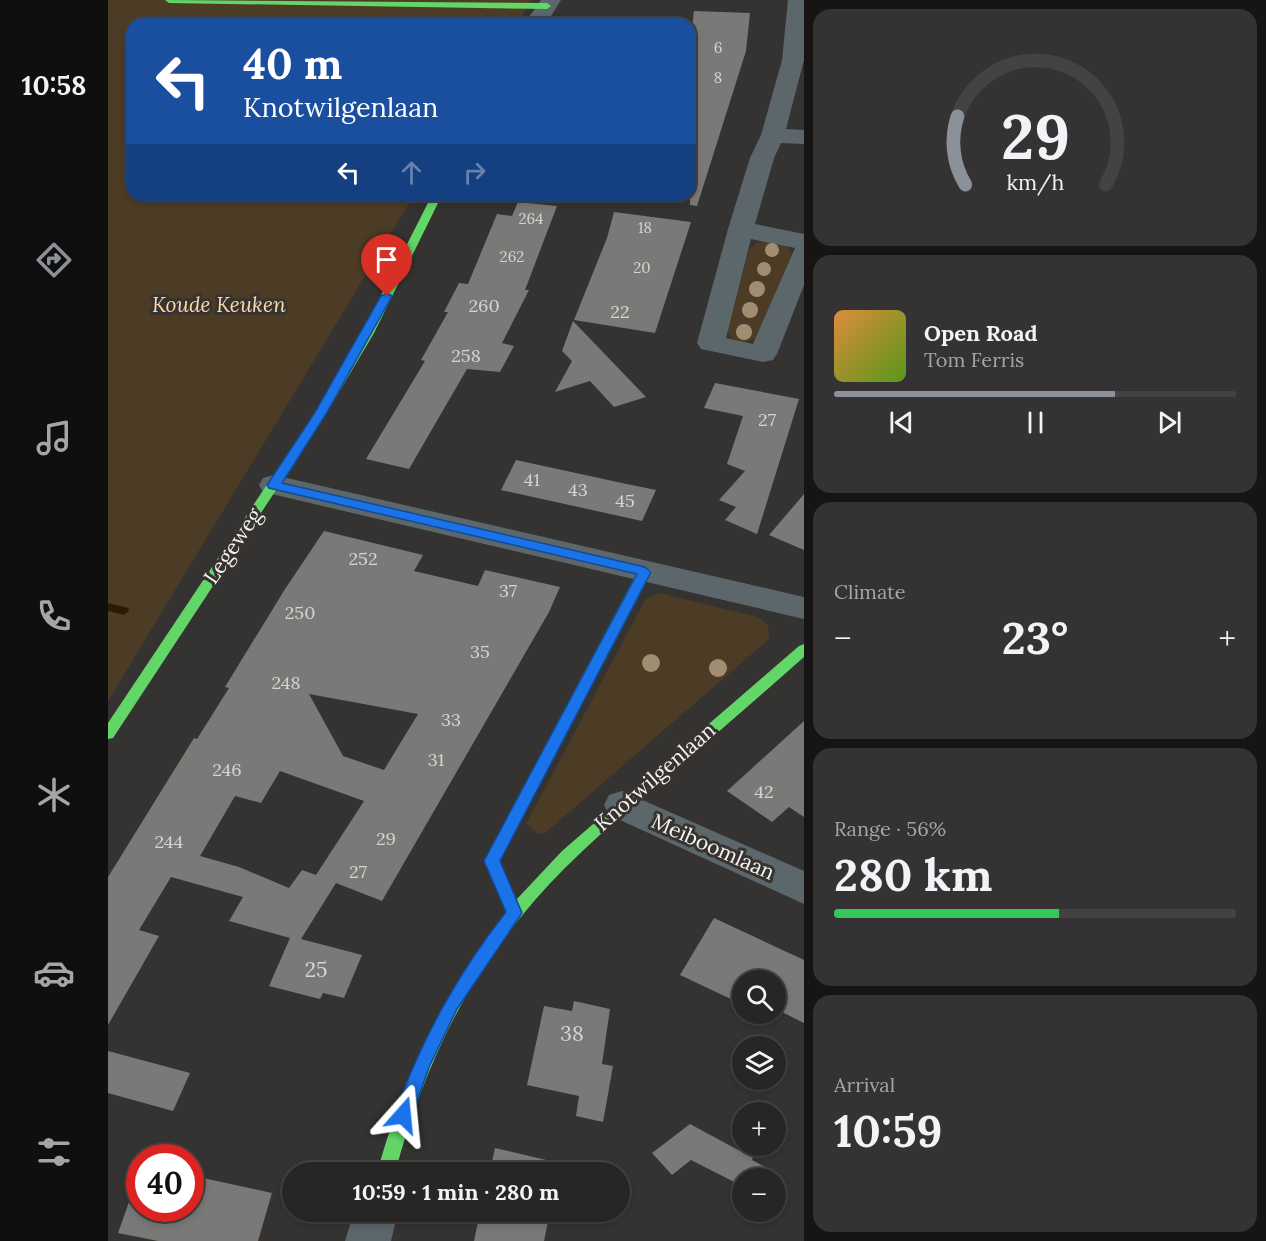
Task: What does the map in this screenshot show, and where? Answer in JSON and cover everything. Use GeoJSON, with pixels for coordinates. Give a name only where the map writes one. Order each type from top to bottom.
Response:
{"type":"FeatureCollection","features":[{"type":"Feature","properties":{"kind":"street"},"geometry":{"type":"LineString","coordinates":[[169,0],[549,3]]}},
{"type":"Feature","properties":{"kind":"street"},"geometry":{"type":"LineString","coordinates":[[798,0],[795,45],[773,135],[762,158],[711,343],[763,354],[804,253]]}},
{"type":"Feature","properties":{"kind":"street"},"geometry":{"type":"LineString","coordinates":[[539,18],[549,3]]}},
{"type":"Feature","properties":{"kind":"street"},"geometry":{"type":"LineString","coordinates":[[773,135],[804,137]]}},
{"type":"Feature","properties":{"kind":"street","name":"Legeweg"},"geometry":{"type":"LineString","coordinates":[[108,734],[320,414],[368,333],[434,201]]}},
{"type":"Feature","properties":{"kind":"street"},"geometry":{"type":"LineString","coordinates":[[741,229],[804,242]]}},
{"type":"Feature","properties":{"kind":"street"},"geometry":{"type":"LineString","coordinates":[[274,485],[804,608]]}},
{"type":"Feature","properties":{"kind":"street"},"geometry":{"type":"LineString","coordinates":[[514,913],[492,861],[645,572]]}},
{"type":"Feature","properties":{"kind":"street","name":"Knotwilgenlaan"},"geometry":{"type":"LineString","coordinates":[[389,1162],[409,1095],[435,1035],[467,979],[514,913],[567,855],[804,648]]}},
{"type":"Feature","properties":{"kind":"street","name":"Meiboomlaan"},"geometry":{"type":"LineString","coordinates":[[622,805],[804,888]]}},
{"type":"Feature","properties":{"kind":"street"},"geometry":{"type":"LineString","coordinates":[[368,1241],[373,1222]]}},
{"type":"Feature","properties":{"kind":"green space","name":"Koude Keuken"},"geometry":{"type":"Polygon","coordinates":[[[108,0],[532,0],[521,18],[126,18],[126,201],[410,201],[108,701],[108,0]]]}},
{"type":"Feature","properties":{"kind":"green space"},"geometry":{"type":"Polygon","coordinates":[[[770,240],[787,246],[792,255],[758,337],[746,343],[734,340],[727,332],[749,250],[756,243],[770,240]]]}},
{"type":"Feature","properties":{"kind":"green space"},"geometry":{"type":"Polygon","coordinates":[[[659,593],[758,617],[768,626],[769,639],[545,833],[539,834],[526,824],[645,600],[659,593]]]}},
{"type":"Feature","properties":{"kind":"building"},"geometry":{"type":"Polygon","coordinates":[[[694,11],[750,13],[746,51],[697,206],[690,205],[690,201],[696,201],[696,18],[693,18],[694,11]]]}},
{"type":"Feature","properties":{"kind":"building"},"geometry":{"type":"Polygon","coordinates":[[[518,202],[557,206],[525,290],[529,290],[502,343],[514,346],[500,372],[467,369],[409,469],[366,459],[425,361],[421,360],[448,312],[444,312],[459,283],[468,284],[497,214],[512,216],[518,202]]]}},
{"type":"Feature","properties":{"kind":"building"},"geometry":{"type":"Polygon","coordinates":[[[614,212],[691,222],[655,333],[574,320],[607,238],[614,212]]]}},
{"type":"Feature","properties":{"kind":"building"},"geometry":{"type":"Polygon","coordinates":[[[573,321],[646,397],[614,407],[590,381],[555,392],[572,361],[562,351],[573,321]]]}},
{"type":"Feature","properties":{"kind":"building"},"geometry":{"type":"Polygon","coordinates":[[[715,383],[799,399],[757,534],[725,520],[736,507],[719,500],[745,471],[727,464],[743,416],[704,408],[715,383]]]}},
{"type":"Feature","properties":{"kind":"building"},"geometry":{"type":"Polygon","coordinates":[[[516,460],[656,490],[642,521],[501,490],[516,460]]]}},
{"type":"Feature","properties":{"kind":"building"},"geometry":{"type":"Polygon","coordinates":[[[804,494],[804,550],[769,535],[804,494]]]}},
{"type":"Feature","properties":{"kind":"building"},"geometry":{"type":"Polygon","coordinates":[[[324,531],[423,555],[414,571],[478,586],[485,570],[560,587],[549,612],[382,901],[336,883],[301,939],[362,955],[344,998],[323,993],[320,999],[269,986],[290,938],[229,921],[243,897],[171,877],[139,930],[159,936],[108,1025],[108,877],[194,738],[197,739],[229,688],[225,687],[285,589],[324,531]],[[309,694],[343,756],[384,770],[418,714],[309,694]],[[280,771],[261,803],[235,796],[200,856],[239,867],[289,888],[302,870],[316,875],[364,801],[280,771]]]}},
{"type":"Feature","properties":{"kind":"building"},"geometry":{"type":"Polygon","coordinates":[[[804,721],[804,817],[789,807],[772,822],[727,791],[804,721]]]}},
{"type":"Feature","properties":{"kind":"building"},"geometry":{"type":"Polygon","coordinates":[[[714,918],[804,960],[804,1023],[786,1014],[786,970],[732,970],[732,1000],[680,975],[714,918]]]}},
{"type":"Feature","properties":{"kind":"building"},"geometry":{"type":"Polygon","coordinates":[[[574,1001],[610,1009],[602,1064],[613,1066],[603,1122],[576,1116],[579,1096],[527,1085],[544,1006],[572,1011],[574,1001]]]}},
{"type":"Feature","properties":{"kind":"building"},"geometry":{"type":"Polygon","coordinates":[[[108,1051],[190,1073],[173,1111],[108,1093],[108,1051]]]}},
{"type":"Feature","properties":{"kind":"building"},"geometry":{"type":"Polygon","coordinates":[[[690,1124],[732,1147],[732,1156],[749,1156],[766,1168],[732,1168],[732,1181],[691,1160],[672,1175],[652,1153],[690,1124]]]}},
{"type":"Feature","properties":{"kind":"building"},"geometry":{"type":"Polygon","coordinates":[[[495,1148],[555,1162],[492,1162],[495,1148]]]}},
{"type":"Feature","properties":{"kind":"building"},"geometry":{"type":"Polygon","coordinates":[[[204,1178],[272,1193],[258,1241],[158,1241],[118,1233],[126,1211],[126,1222],[204,1222],[204,1178]]]}},
{"type":"Feature","properties":{"kind":"building"},"geometry":{"type":"Polygon","coordinates":[[[478,1222],[548,1222],[544,1241],[474,1241],[478,1222]]]}},
{"type":"Feature","properties":{"kind":"waterway"},"geometry":{"type":"LineString","coordinates":[[108,607],[124,611]]}},
{"type":"Feature","properties":{"kind":"traffic: fast"},"geometry":{"type":"LineString","coordinates":[[169,0],[547,6]]}},
{"type":"Feature","properties":{"kind":"traffic: fast"},"geometry":{"type":"LineString","coordinates":[[108,734],[320,414],[368,333],[434,201]]}},
{"type":"Feature","properties":{"kind":"traffic: fast"},"geometry":{"type":"LineString","coordinates":[[389,1162],[408,1100],[426,1054],[473,971],[514,913],[492,861],[645,571]]}},
{"type":"Feature","properties":{"kind":"traffic: fast"},"geometry":{"type":"LineString","coordinates":[[514,913],[567,855],[804,649]]}},
{"type":"Feature","properties":{"kind":"route"},"geometry":{"type":"LineString","coordinates":[[387,296],[320,414],[274,485],[645,572],[492,861],[514,913],[490,944],[451,1004],[422,1064],[403,1115]]}}]}
